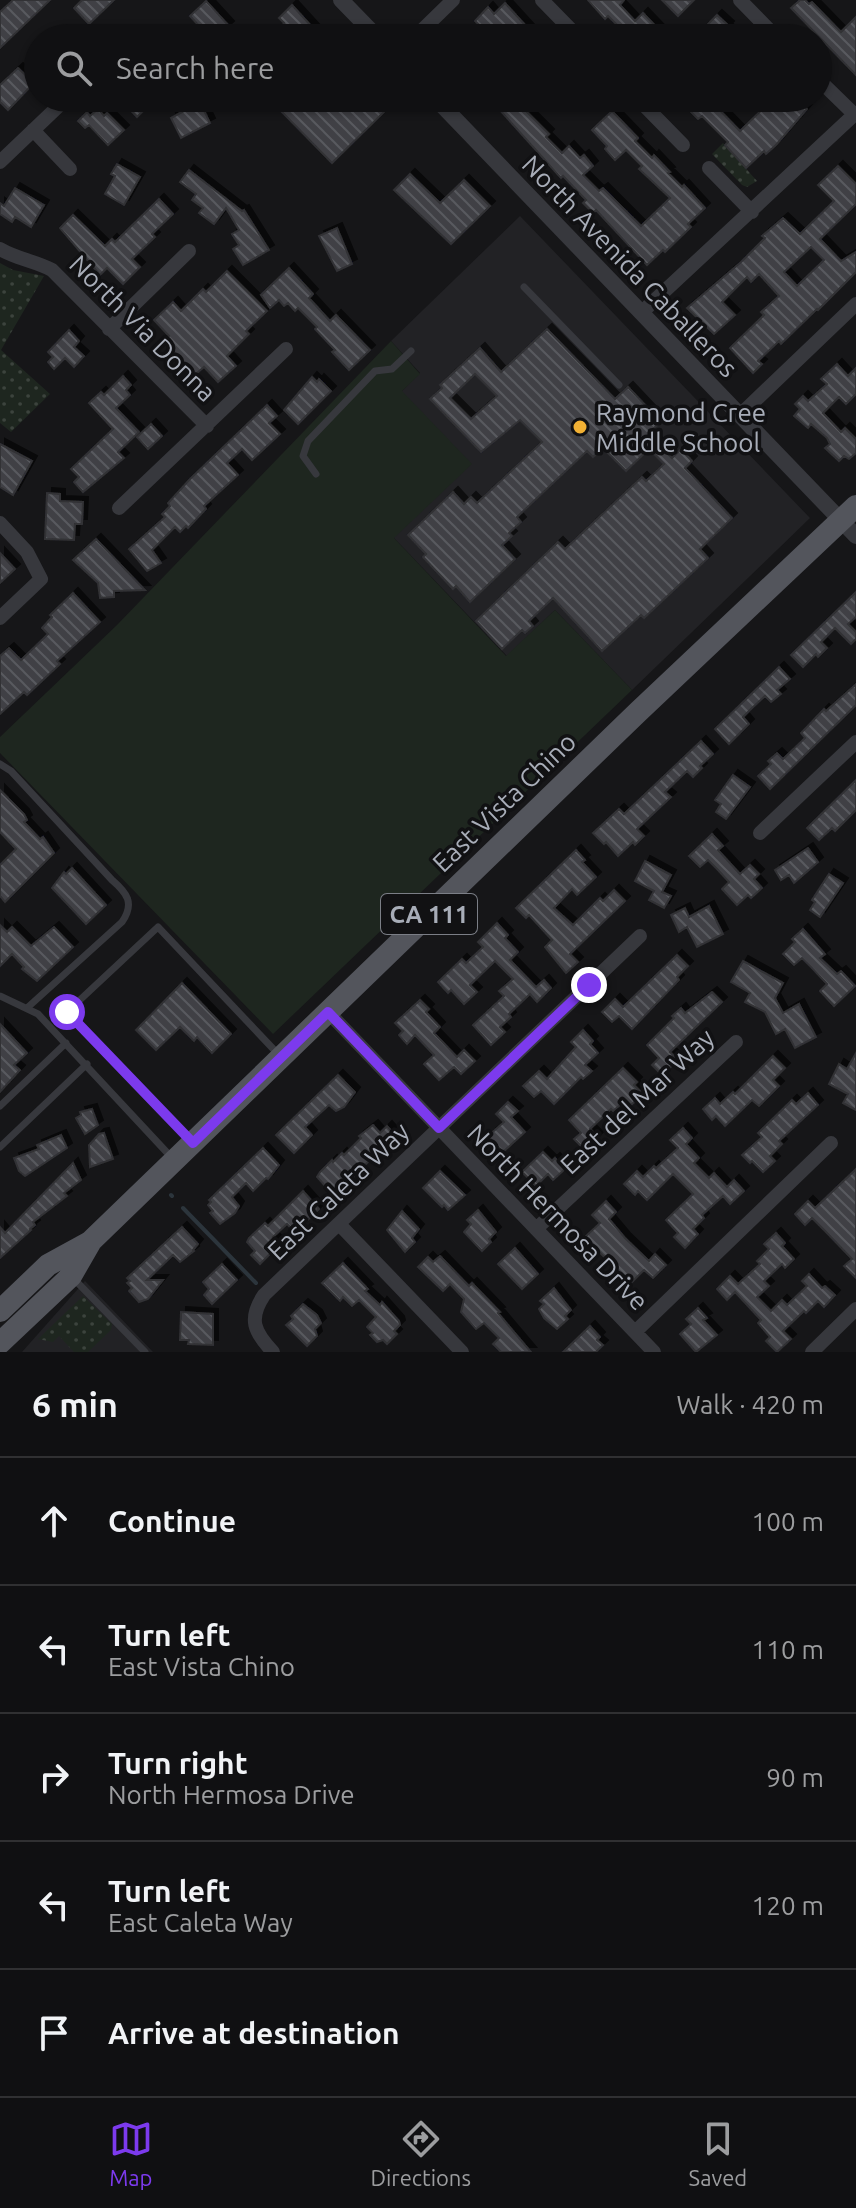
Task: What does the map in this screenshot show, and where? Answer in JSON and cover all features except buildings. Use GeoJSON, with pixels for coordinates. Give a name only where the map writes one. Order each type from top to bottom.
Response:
{"type":"FeatureCollection","features":[{"type":"Feature","properties":{"kind":"main road","name":"East Vista Chino"},"geometry":{"type":"LineString","coordinates":[[0,1311],[48,1265],[90,1242],[328,1012],[851,521]]}},
{"type":"Feature","properties":{"kind":"main road","name":"East Vista Chino"},"geometry":{"type":"LineString","coordinates":[[0,1343],[71,1276],[90,1242]]}},
{"type":"Feature","properties":{"kind":"street"},"geometry":{"type":"LineString","coordinates":[[341,0],[364,24]]}},
{"type":"Feature","properties":{"kind":"street"},"geometry":{"type":"LineString","coordinates":[[428,24],[453,0]]}},
{"type":"Feature","properties":{"kind":"street"},"geometry":{"type":"LineString","coordinates":[[542,0],[565,24]]}},
{"type":"Feature","properties":{"kind":"street"},"geometry":{"type":"LineString","coordinates":[[740,0],[763,24]]}},
{"type":"Feature","properties":{"kind":"street"},"geometry":{"type":"LineString","coordinates":[[641,313],[855,113],[832,92]]}},
{"type":"Feature","properties":{"kind":"street"},"geometry":{"type":"LineString","coordinates":[[0,162],[52,112]]}},
{"type":"Feature","properties":{"kind":"street","name":"North Avenida Caballeros"},"geometry":{"type":"LineString","coordinates":[[448,112],[740,415],[851,521]]}},
{"type":"Feature","properties":{"kind":"street"},"geometry":{"type":"LineString","coordinates":[[651,112],[683,145]]}},
{"type":"Feature","properties":{"kind":"street"},"geometry":{"type":"LineString","coordinates":[[33,130],[70,169]]}},
{"type":"Feature","properties":{"kind":"street"},"geometry":{"type":"LineString","coordinates":[[709,168],[752,212]]}},
{"type":"Feature","properties":{"kind":"street","name":"North Via Donna"},"geometry":{"type":"LineString","coordinates":[[0,249],[14,258],[35,261],[52,270],[207,426]]}},
{"type":"Feature","properties":{"kind":"street"},"geometry":{"type":"LineString","coordinates":[[109,329],[189,251]]}},
{"type":"Feature","properties":{"kind":"street"},"geometry":{"type":"LineString","coordinates":[[740,415],[856,304]]}},
{"type":"Feature","properties":{"kind":"street"},"geometry":{"type":"LineString","coordinates":[[119,508],[286,349]]}},
{"type":"Feature","properties":{"kind":"street"},"geometry":{"type":"LineString","coordinates":[[0,523],[27,552],[41,579],[0,618]]}},
{"type":"Feature","properties":{"kind":"street"},"geometry":{"type":"LineString","coordinates":[[760,833],[856,742]]}},
{"type":"Feature","properties":{"kind":"street","name":"East Caleta Way"},"geometry":{"type":"LineString","coordinates":[[273,1352],[253,1320],[256,1306],[264,1295],[640,936]]}},
{"type":"Feature","properties":{"kind":"street","name":"North Hermosa Drive"},"geometry":{"type":"LineString","coordinates":[[328,1012],[654,1352]]}},
{"type":"Feature","properties":{"kind":"street","name":"East del Mar Way"},"geometry":{"type":"LineString","coordinates":[[536,1229],[736,1042]]}},
{"type":"Feature","properties":{"kind":"street"},"geometry":{"type":"LineString","coordinates":[[635,1332],[831,1143]]}},
{"type":"Feature","properties":{"kind":"street"},"geometry":{"type":"LineString","coordinates":[[339,1224],[462,1352]]}},
{"type":"Feature","properties":{"kind":"street"},"geometry":{"type":"LineString","coordinates":[[812,1352],[856,1309]]}},
{"type":"Feature","properties":{"kind":"lane"},"geometry":{"type":"LineString","coordinates":[[524,287],[619,385]]}},
{"type":"Feature","properties":{"kind":"lane"},"geometry":{"type":"LineString","coordinates":[[316,474],[303,456],[308,441],[375,371],[392,369],[411,351]]}},
{"type":"Feature","properties":{"kind":"lane"},"geometry":{"type":"LineString","coordinates":[[0,764],[11,771],[112,880],[126,891],[129,899],[122,922],[27,1008]]}},
{"type":"Feature","properties":{"kind":"lane"},"geometry":{"type":"LineString","coordinates":[[193,1143],[67,1012],[158,927],[281,1057]]}},
{"type":"Feature","properties":{"kind":"lane"},"geometry":{"type":"LineString","coordinates":[[0,996],[38,1014],[174,1161]]}},
{"type":"Feature","properties":{"kind":"lane"},"geometry":{"type":"LineString","coordinates":[[0,1106],[66,1043]]}},
{"type":"Feature","properties":{"kind":"lane"},"geometry":{"type":"LineString","coordinates":[[0,1147],[87,1064]]}},
{"type":"Feature","properties":{"kind":"lane"},"geometry":{"type":"LineString","coordinates":[[71,1276],[145,1352]]}},
{"type":"Feature","properties":{"kind":"shaded area"},"geometry":{"type":"Polygon","coordinates":[[[723,143],[757,181],[747,187],[742,185],[712,154],[723,143]]]}},
{"type":"Feature","properties":{"kind":"shaded area","name":"Raymond Cree Middle School"},"geometry":{"type":"Polygon","coordinates":[[[520,216],[810,518],[632,690],[555,610],[507,656],[394,538],[402,391],[420,373],[391,341],[520,216]]]}},
{"type":"Feature","properties":{"kind":"shaded area"},"geometry":{"type":"Polygon","coordinates":[[[0,263],[13,270],[44,276],[1,350],[50,394],[11,432],[0,423],[0,263]]]}},
{"type":"Feature","properties":{"kind":"shaded area"},"geometry":{"type":"Polygon","coordinates":[[[391,341],[420,374],[402,391],[472,464],[394,538],[506,656],[555,610],[632,690],[273,1034],[0,753],[0,737],[117,625],[391,341]]]}},
{"type":"Feature","properties":{"kind":"shaded area"},"geometry":{"type":"Polygon","coordinates":[[[85,1281],[153,1352],[22,1352],[85,1281]]]}},
{"type":"Feature","properties":{"kind":"shaded area"},"geometry":{"type":"Polygon","coordinates":[[[83,1296],[112,1324],[111,1330],[88,1352],[74,1352],[59,1336],[53,1342],[38,1339],[83,1296]]]}},
{"type":"Feature","properties":{"kind":"waterway"},"geometry":{"type":"LineString","coordinates":[[183,1208],[256,1283]]}},
{"type":"Feature","properties":{"kind":"place","name":"Raymond Cree Middle School"},"geometry":{"type":"Point","coordinates":[580,427]}},
{"type":"Feature","properties":{"kind":"route"},"geometry":{"type":"LineString","coordinates":[[67,1012],[193,1143],[328,1012],[439,1128],[589,985]]}}]}
